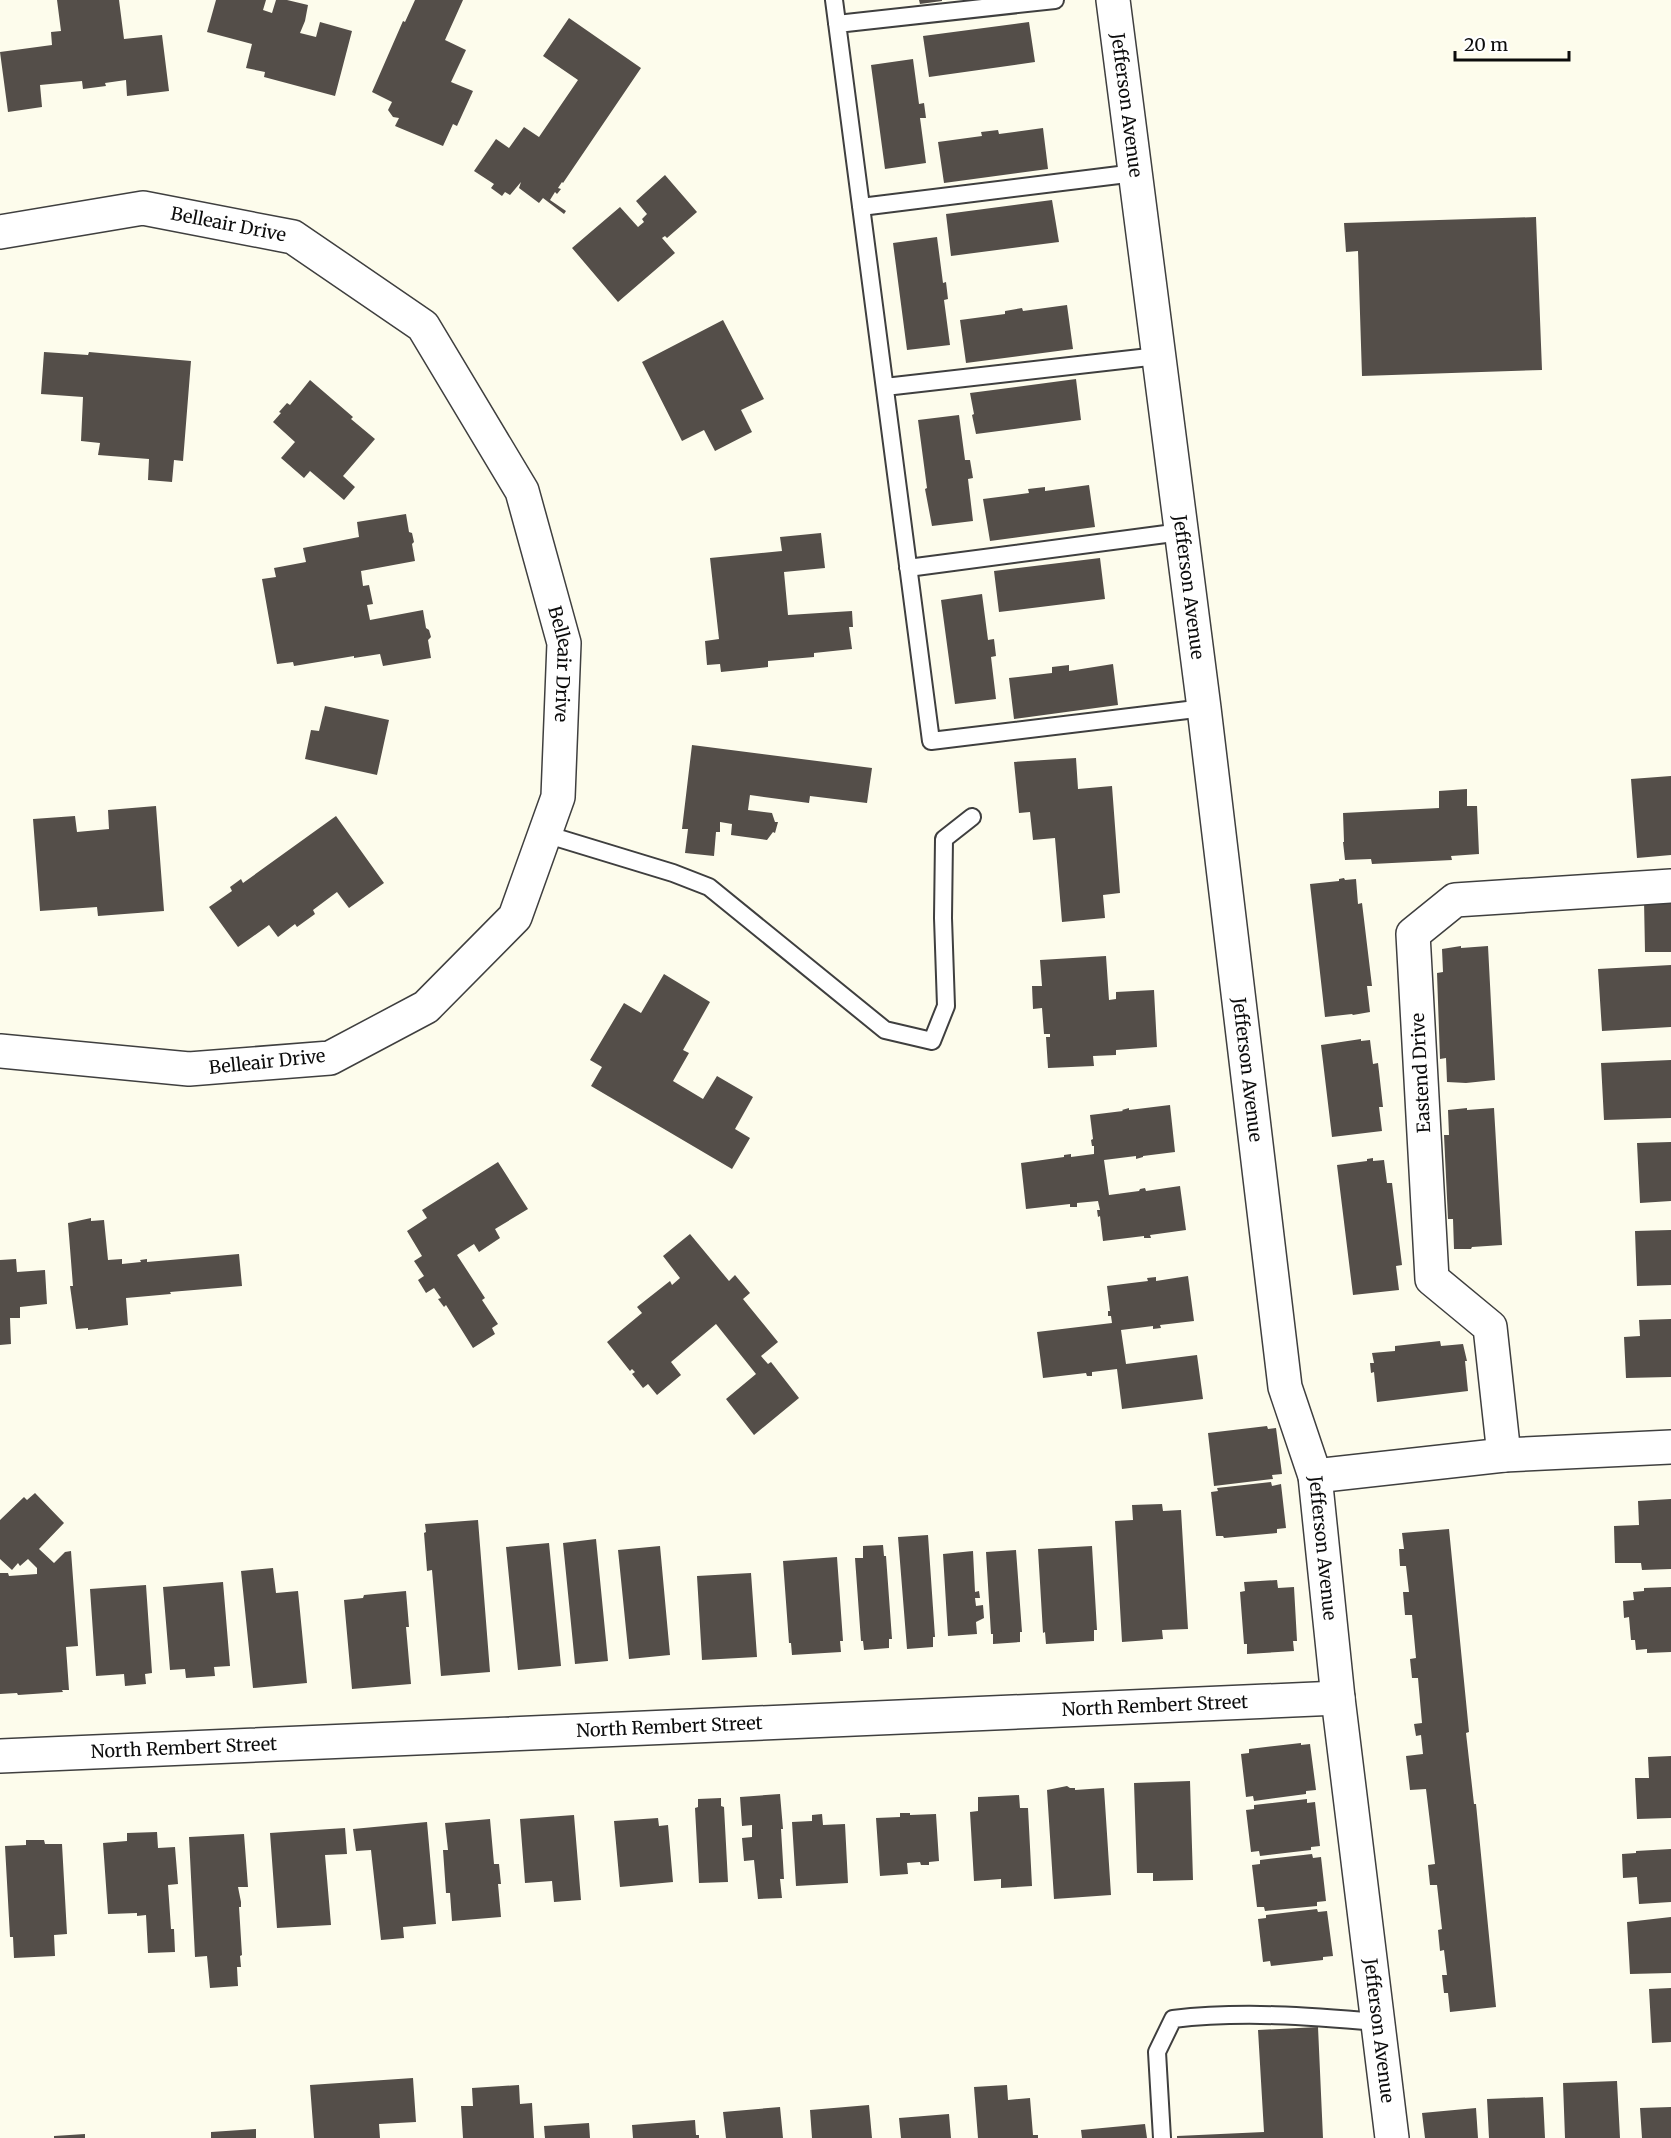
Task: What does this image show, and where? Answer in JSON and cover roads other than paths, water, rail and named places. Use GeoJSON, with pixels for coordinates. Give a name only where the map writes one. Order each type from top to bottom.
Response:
{"type":"FeatureCollection","features":[{"type":"Feature","properties":{"kind":"street","name":"Jefferson Avenue"},"geometry":{"type":"LineString","coordinates":[[1113,0],[1204,708],[1285,1387],[1315,1476],[1338,1698],[1392,2138]]}},
{"type":"Feature","properties":{"kind":"street","name":"Belleair Drive"},"geometry":{"type":"LineString","coordinates":[[0,232],[143,208],[293,237],[423,326],[522,491],[564,643],[558,797],[515,917],[426,1007],[330,1058],[189,1069],[0,1051]]}},
{"type":"Feature","properties":{"kind":"street","name":"Eastend Drive"},"geometry":{"type":"LineString","coordinates":[[1504,1455],[1490,1328],[1432,1279],[1413,934],[1455,900],[1671,886]]}},
{"type":"Feature","properties":{"kind":"street"},"geometry":{"type":"LineString","coordinates":[[1315,1476],[1504,1455],[1671,1447]]}},
{"type":"Feature","properties":{"kind":"street","name":"North Rembert Street"},"geometry":{"type":"LineString","coordinates":[[0,1756],[1338,1698]]}},
{"type":"Feature","properties":{"kind":"lane"},"geometry":{"type":"LineString","coordinates":[[834,0],[931,741],[1204,708]]}},
{"type":"Feature","properties":{"kind":"lane"},"geometry":{"type":"LineString","coordinates":[[837,24],[1055,0]]}},
{"type":"Feature","properties":{"kind":"lane"},"geometry":{"type":"LineString","coordinates":[[861,207],[1135,173]]}},
{"type":"Feature","properties":{"kind":"lane"},"geometry":{"type":"LineString","coordinates":[[885,387],[1158,356]]}},
{"type":"Feature","properties":{"kind":"lane"},"geometry":{"type":"LineString","coordinates":[[908,568],[1181,532]]}},
{"type":"Feature","properties":{"kind":"lane"},"geometry":{"type":"LineString","coordinates":[[545,834],[673,873],[709,887],[885,1030],[932,1041],[946,1006],[943,918],[944,839],[972,818]]}},
{"type":"Feature","properties":{"kind":"lane"},"geometry":{"type":"LineString","coordinates":[[1162,2138],[1157,2052],[1173,2019],[1206,2015],[1307,2016],[1378,2022]]}}]}
